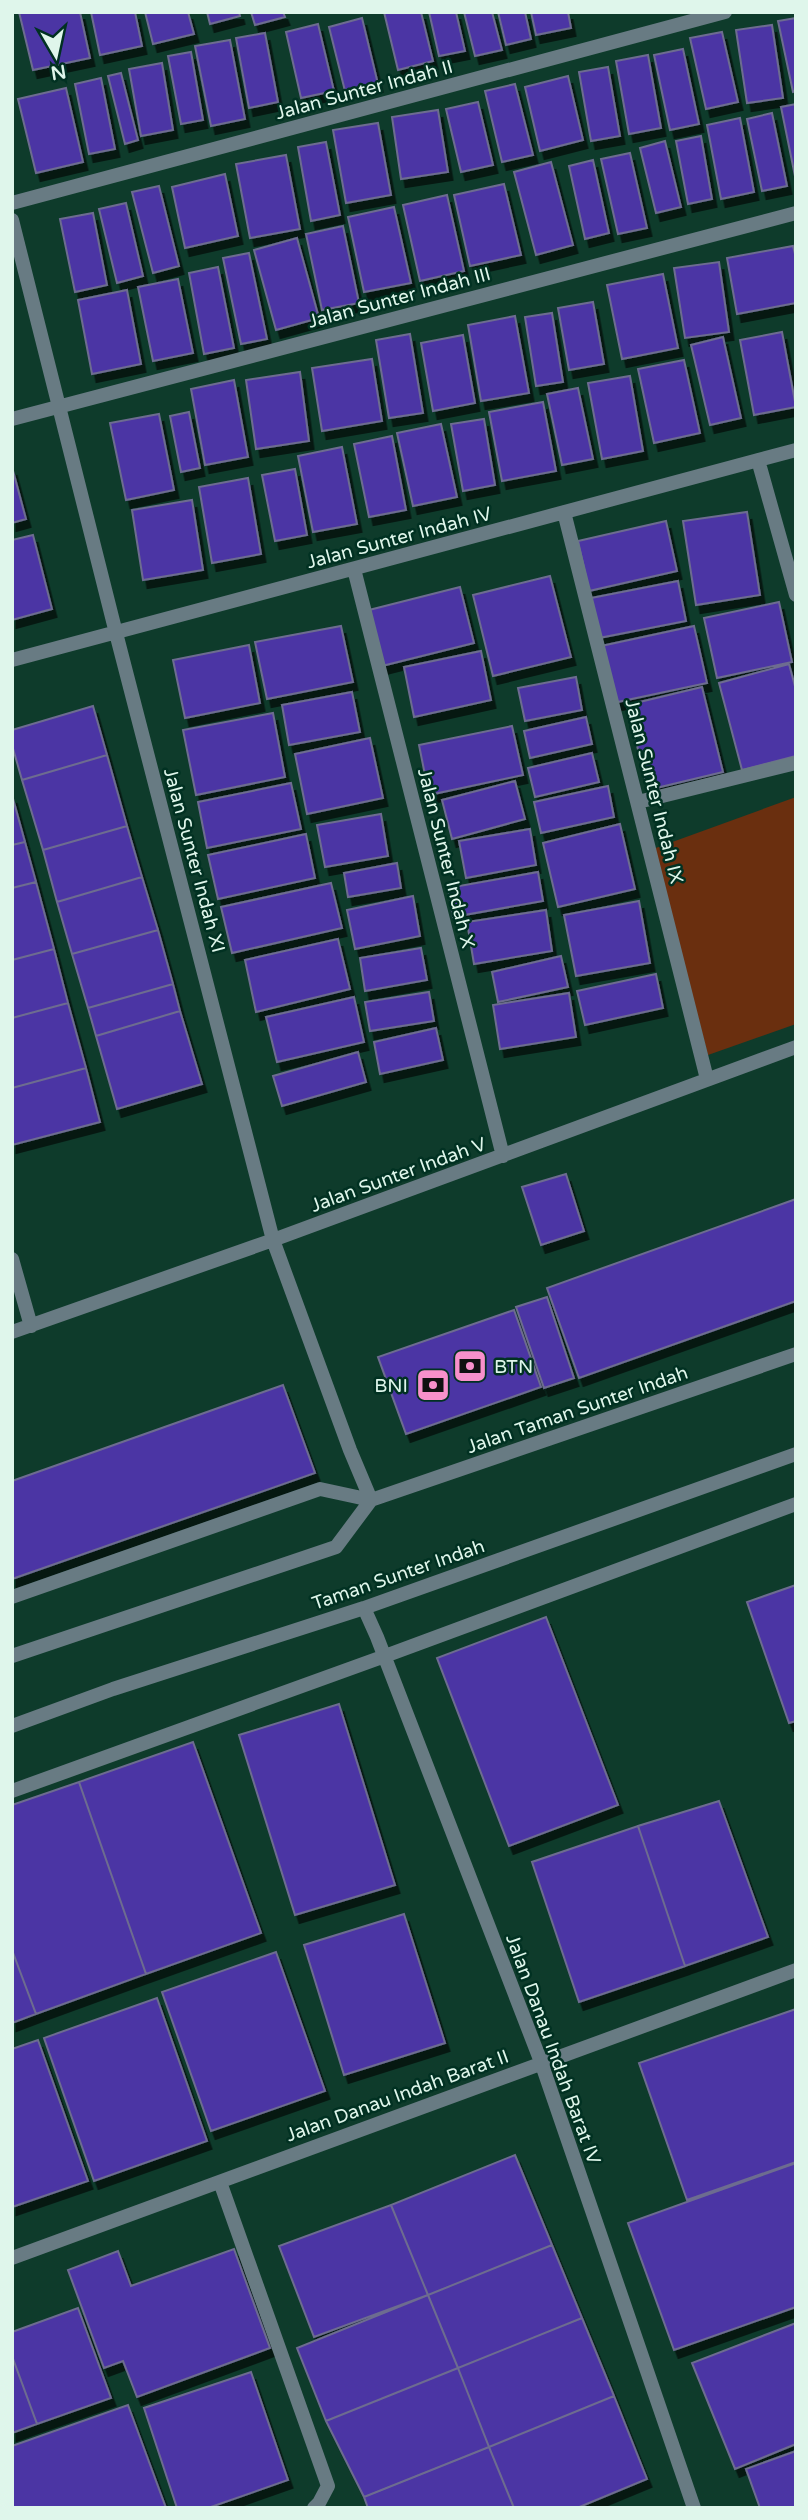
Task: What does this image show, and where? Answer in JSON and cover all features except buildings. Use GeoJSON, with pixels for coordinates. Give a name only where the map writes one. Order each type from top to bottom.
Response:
{"type":"FeatureCollection","features":[{"type":"Feature","properties":{"kind":"street","name":"Jalan Sunter Indah II"},"geometry":{"type":"LineString","coordinates":[[12,203],[725,12]]}},
{"type":"Feature","properties":{"kind":"street","name":"Jalan Sunter Indah III"},"geometry":{"type":"LineString","coordinates":[[12,419],[796,213]]}},
{"type":"Feature","properties":{"kind":"street","name":"Jalan Sunter Indah XI"},"geometry":{"type":"LineString","coordinates":[[12,220],[273,1240],[349,1450],[371,1500]]}},
{"type":"Feature","properties":{"kind":"street","name":"Jalan Sunter Indah IV"},"geometry":{"type":"LineString","coordinates":[[12,660],[796,450]]}},
{"type":"Feature","properties":{"kind":"street"},"geometry":{"type":"LineString","coordinates":[[758,460],[796,595]]}},
{"type":"Feature","properties":{"kind":"street","name":"Jalan Sunter Indah IX"},"geometry":{"type":"LineString","coordinates":[[564,512],[707,1079]]}},
{"type":"Feature","properties":{"kind":"street","name":"Jalan Sunter Indah X"},"geometry":{"type":"LineString","coordinates":[[354,569],[503,1156]]}},
{"type":"Feature","properties":{"kind":"street"},"geometry":{"type":"LineString","coordinates":[[638,802],[796,763]]}},
{"type":"Feature","properties":{"kind":"street","name":"Jalan Sunter Indah V"},"geometry":{"type":"LineString","coordinates":[[12,1332],[273,1240],[796,1047]]}},
{"type":"Feature","properties":{"kind":"street"},"geometry":{"type":"LineString","coordinates":[[12,1259],[31,1326]]}},
{"type":"Feature","properties":{"kind":"street","name":"Jalan Taman Sunter Indah"},"geometry":{"type":"LineString","coordinates":[[371,1500],[796,1354]]}},
{"type":"Feature","properties":{"kind":"street","name":"Taman Sunter Indah"},"geometry":{"type":"LineString","coordinates":[[12,1726],[113,1689],[364,1608],[796,1454]]}},
{"type":"Feature","properties":{"kind":"street"},"geometry":{"type":"LineString","coordinates":[[12,1597],[320,1489],[371,1500],[336,1547],[12,1656]]}},
{"type":"Feature","properties":{"kind":"street"},"geometry":{"type":"LineString","coordinates":[[12,1791],[796,1504]]}},
{"type":"Feature","properties":{"kind":"street","name":"Jalan Danau Indah Barat IV"},"geometry":{"type":"LineString","coordinates":[[364,1608],[385,1656],[541,2062],[694,2508]]}},
{"type":"Feature","properties":{"kind":"street","name":"Jalan Danau Indah Barat II"},"geometry":{"type":"LineString","coordinates":[[12,2258],[796,1970]]}},
{"type":"Feature","properties":{"kind":"street"},"geometry":{"type":"LineString","coordinates":[[220,2182],[328,2486],[314,2508]]}},
{"type":"Feature","properties":{"kind":"shaded area"},"geometry":{"type":"Polygon","coordinates":[[[796,797],[796,1024],[708,1055],[653,849],[796,797]]]}},
{"type":"Feature","properties":{"kind":"place","name":"BTN"},"geometry":{"type":"Point","coordinates":[470,1366]}},
{"type":"Feature","properties":{"kind":"place","name":"BNI"},"geometry":{"type":"Point","coordinates":[433,1385]}}]}
